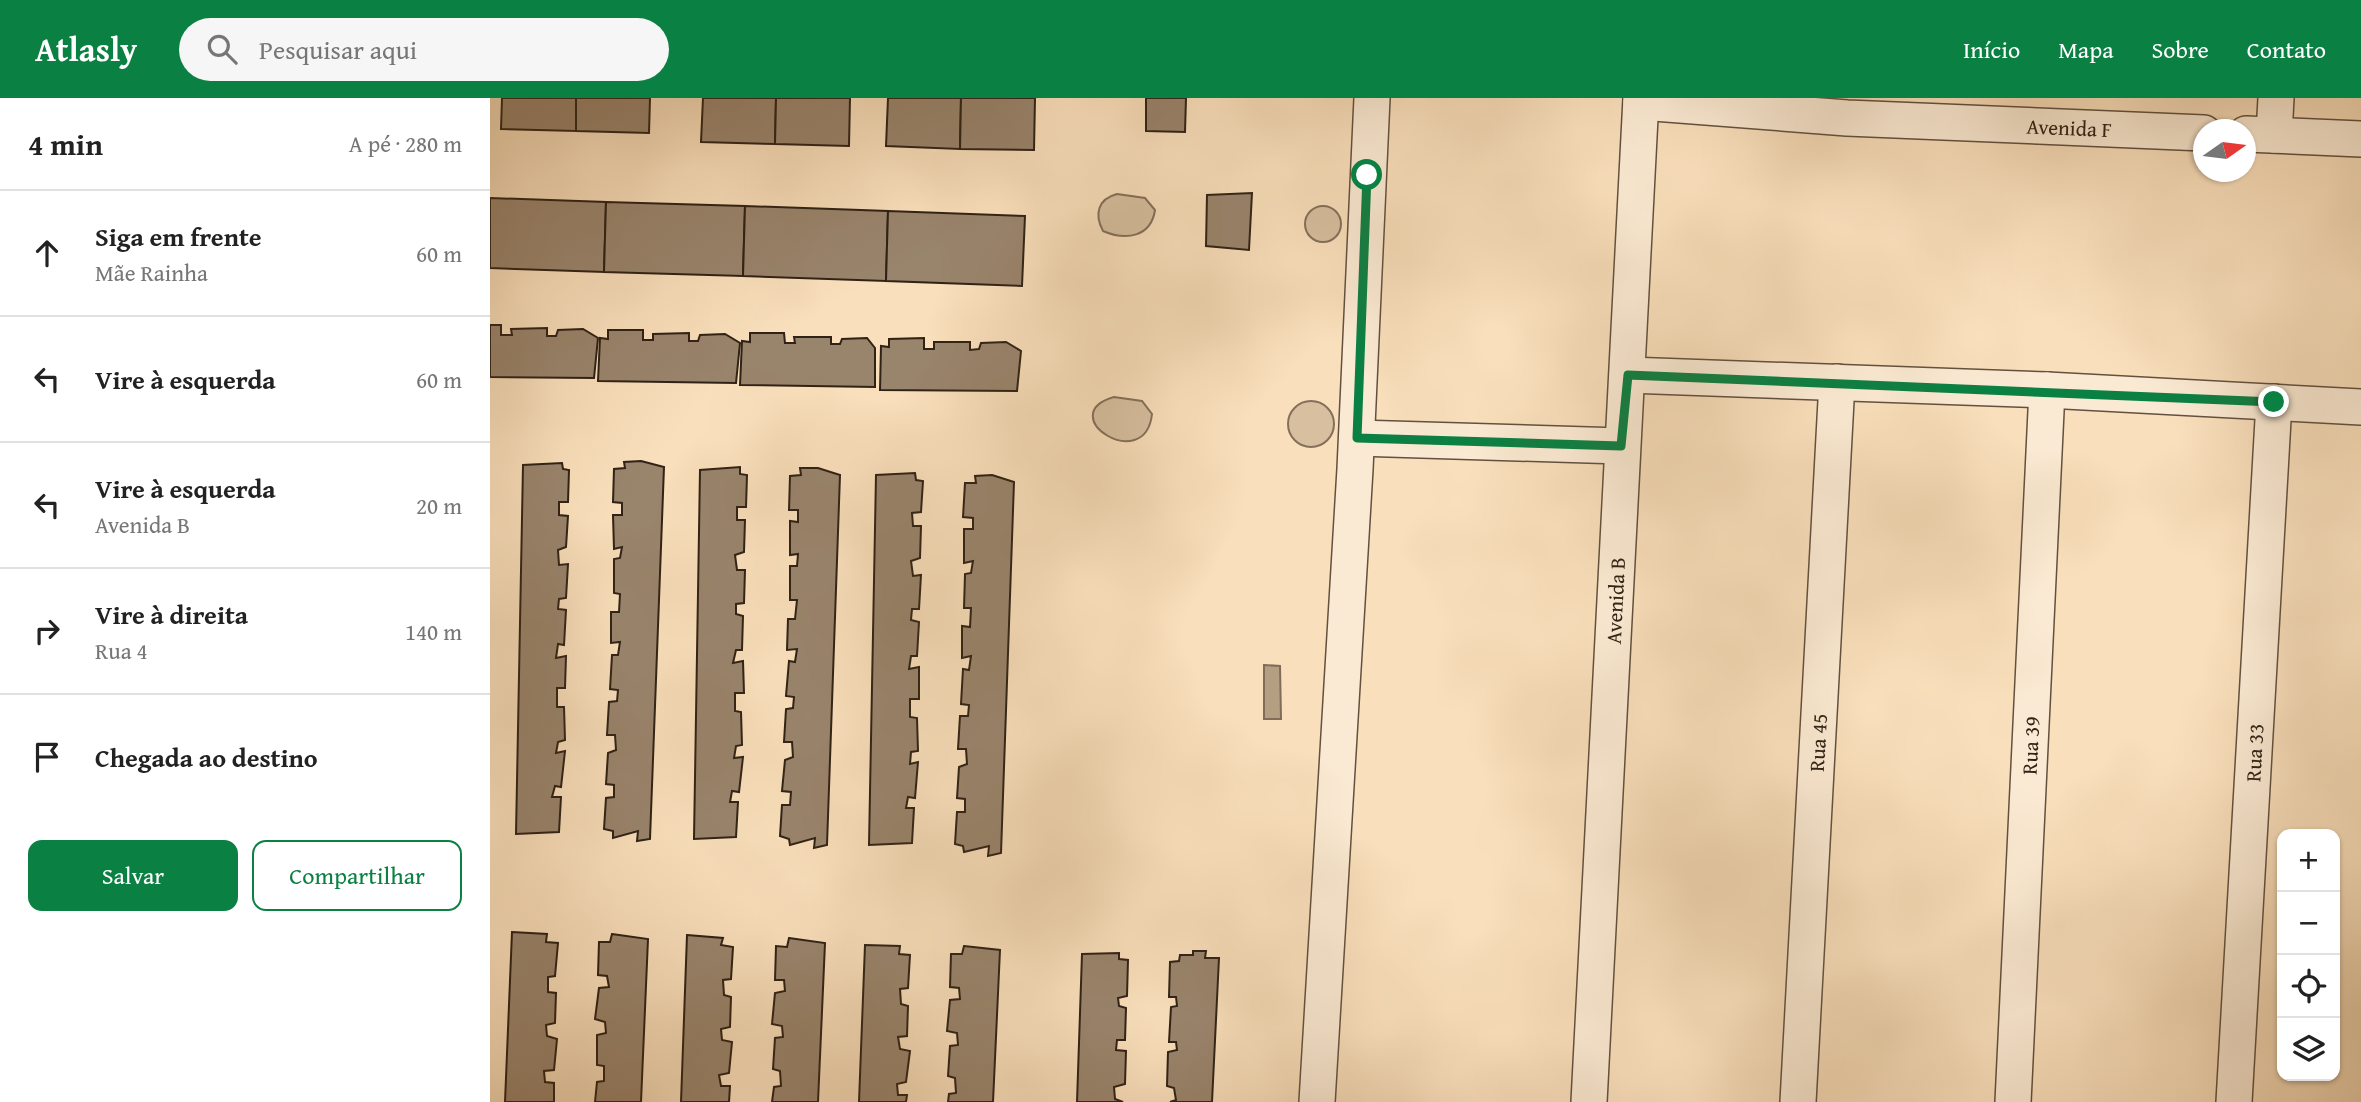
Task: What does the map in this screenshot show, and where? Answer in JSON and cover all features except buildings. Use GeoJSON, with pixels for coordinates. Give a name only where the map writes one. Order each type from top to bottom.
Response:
{"type":"FeatureCollection","features":[{"type":"Feature","properties":{"kind":"street"},"geometry":{"type":"LineString","coordinates":[[1317,1102],[1357,438],[1372,98]]}},
{"type":"Feature","properties":{"kind":"street"},"geometry":{"type":"LineString","coordinates":[[2276,98],[2260,135],[2361,139]]}},
{"type":"Feature","properties":{"kind":"street","name":"Avenida F"},"geometry":{"type":"LineString","coordinates":[[1641,100],[2062,113],[2193,132]]}},
{"type":"Feature","properties":{"kind":"street","name":"Avenida B"},"geometry":{"type":"LineString","coordinates":[[1589,1102],[1641,100]]}},
{"type":"Feature","properties":{"kind":"street"},"geometry":{"type":"LineString","coordinates":[[1628,375],[2047,390],[2361,407]]}},
{"type":"Feature","properties":{"kind":"street","name":"Rua 45"},"geometry":{"type":"LineString","coordinates":[[1798,1102],[1837,382]]}},
{"type":"Feature","properties":{"kind":"street","name":"Rua 39"},"geometry":{"type":"LineString","coordinates":[[2012,1102],[2047,390]]}},
{"type":"Feature","properties":{"kind":"street","name":"Rua 33"},"geometry":{"type":"LineString","coordinates":[[2234,1102],[2274,402]]}},
{"type":"Feature","properties":{"kind":"street"},"geometry":{"type":"LineString","coordinates":[[1357,438],[1621,446]]}},
{"type":"Feature","properties":{"kind":"shaded area"},"geometry":{"type":"Polygon","coordinates":[[[1117,194],[1145,198],[1155,210],[1153,219],[1143,231],[1120,236],[1103,231],[1098,213],[1102,203],[1117,194]]]}},
{"type":"Feature","properties":{"kind":"shaded area"},"geometry":{"type":"Polygon","coordinates":[[[1323,206],[1336,211],[1341,224],[1336,237],[1323,242],[1310,237],[1305,224],[1310,211],[1323,206]]]}},
{"type":"Feature","properties":{"kind":"shaded area"},"geometry":{"type":"Polygon","coordinates":[[[1114,397],[1142,401],[1152,414],[1146,432],[1134,440],[1121,441],[1107,436],[1097,427],[1093,416],[1098,405],[1114,397]]]}},
{"type":"Feature","properties":{"kind":"shaded area"},"geometry":{"type":"Polygon","coordinates":[[[1311,401],[1327,408],[1334,424],[1327,440],[1311,447],[1295,440],[1288,424],[1295,408],[1311,401]]]}},
{"type":"Feature","properties":{"kind":"shaded area"},"geometry":{"type":"Polygon","coordinates":[[[1264,665],[1280,666],[1281,719],[1264,719],[1264,665]]]}},
{"type":"Feature","properties":{"kind":"route"},"geometry":{"type":"LineString","coordinates":[[1367,175],[1357,438],[1621,446],[1628,375],[2047,390],[2274,402]]}}]}
